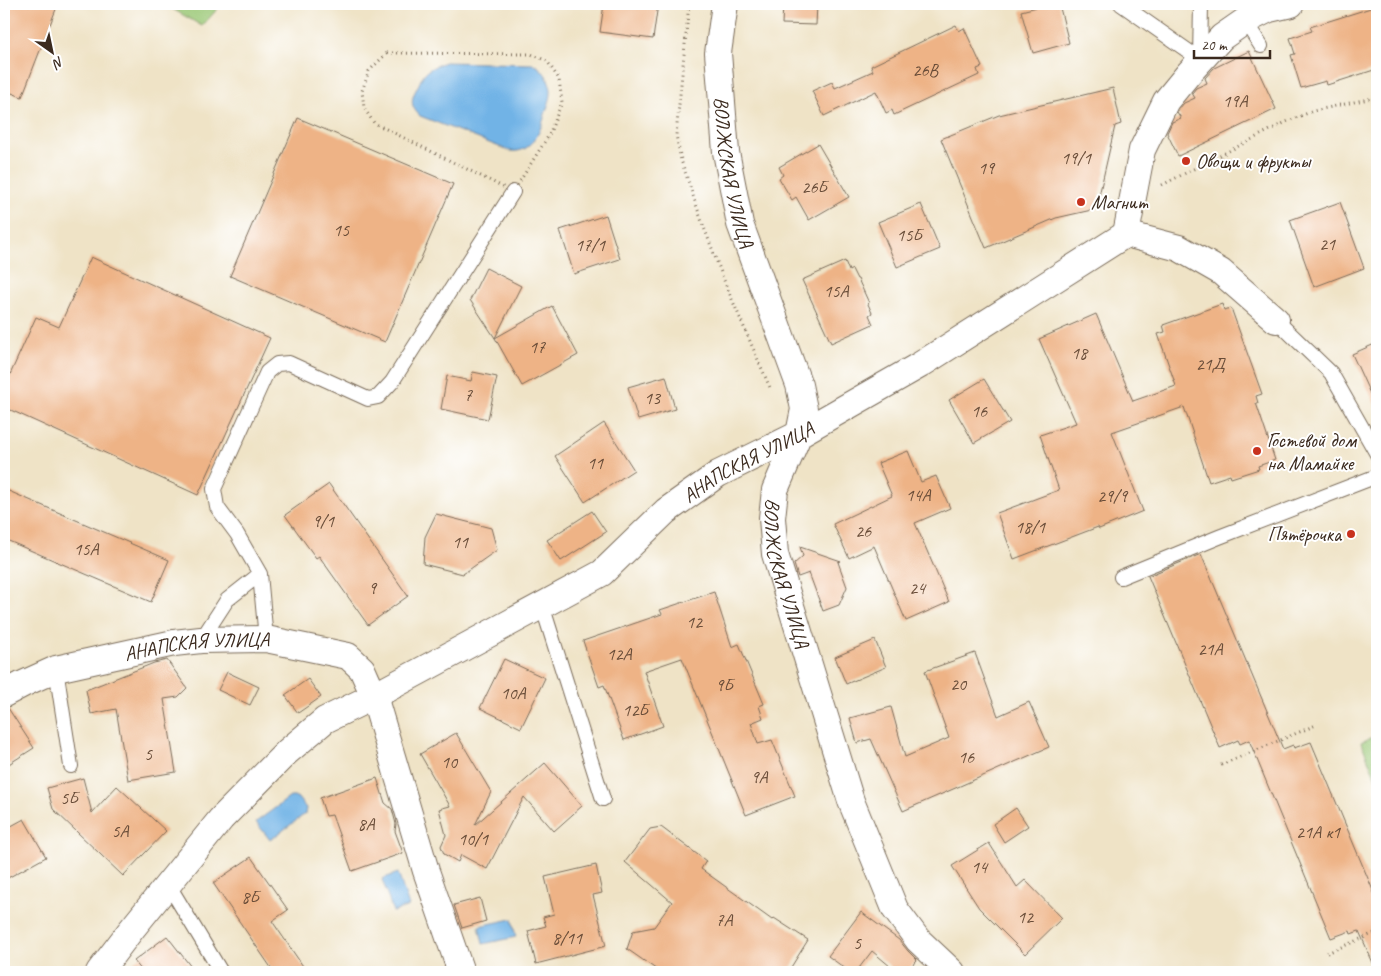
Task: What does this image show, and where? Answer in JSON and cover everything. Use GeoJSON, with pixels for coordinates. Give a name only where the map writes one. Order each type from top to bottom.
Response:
{"type":"FeatureCollection","features":[{"type":"Feature","properties":{"kind":"street","name":"ВОЛЖСКАЯ УЛИЦА"},"geometry":{"type":"LineString","coordinates":[[725,4],[718,53],[726,152],[740,224],[799,385],[804,409],[799,434],[775,490],[772,518],[775,554],[852,801],[895,909],[918,940],[952,972]]}},
{"type":"Feature","properties":{"kind":"street"},"geometry":{"type":"LineString","coordinates":[[1276,320],[1221,272],[1179,248],[1126,234],[1142,150],[1166,101],[1222,37],[1245,20],[1269,9],[1291,4]]}},
{"type":"Feature","properties":{"kind":"street","name":"АНАПСКАЯ УЛИЦА"},"geometry":{"type":"LineString","coordinates":[[99,972],[221,819],[287,752],[325,720],[374,696],[602,573],[666,511],[718,474],[799,434],[920,365],[1126,234]]}},
{"type":"Feature","properties":{"kind":"street","name":"АНАПСКАЯ УЛИЦА"},"geometry":{"type":"LineString","coordinates":[[4,694],[56,669],[174,642],[266,639],[348,656],[362,669],[374,696],[426,871],[461,972]]}},
{"type":"Feature","properties":{"kind":"lane"},"geometry":{"type":"LineString","coordinates":[[1121,4],[1200,60]]}},
{"type":"Feature","properties":{"kind":"lane"},"geometry":{"type":"LineString","coordinates":[[1200,60],[1201,4]]}},
{"type":"Feature","properties":{"kind":"lane"},"geometry":{"type":"LineString","coordinates":[[1245,20],[1260,46]]}},
{"type":"Feature","properties":{"kind":"lane"},"geometry":{"type":"LineString","coordinates":[[266,639],[260,574],[237,534],[217,507],[214,489],[268,372],[277,364],[289,363],[368,398],[378,397],[392,382],[513,192]]}},
{"type":"Feature","properties":{"kind":"lane"},"geometry":{"type":"LineString","coordinates":[[1276,320],[1331,373],[1377,454]]}},
{"type":"Feature","properties":{"kind":"lane"},"geometry":{"type":"LineString","coordinates":[[1121,577],[1219,536],[1377,476]]}},
{"type":"Feature","properties":{"kind":"lane"},"geometry":{"type":"LineString","coordinates":[[201,640],[227,600],[260,574]]}},
{"type":"Feature","properties":{"kind":"lane"},"geometry":{"type":"LineString","coordinates":[[542,605],[603,799]]}},
{"type":"Feature","properties":{"kind":"lane"},"geometry":{"type":"LineString","coordinates":[[56,669],[71,766]]}},
{"type":"Feature","properties":{"kind":"lane"},"geometry":{"type":"LineString","coordinates":[[168,884],[221,972]]}},
{"type":"Feature","properties":{"kind":"path"},"geometry":{"type":"LineString","coordinates":[[387,53],[531,54],[547,61],[559,79],[562,102],[549,135],[513,192],[374,123],[364,108],[362,91],[369,71],[387,53]]}},
{"type":"Feature","properties":{"kind":"path"},"geometry":{"type":"LineString","coordinates":[[1133,200],[1286,122],[1313,111],[1377,98]]}},
{"type":"Feature","properties":{"kind":"path"},"geometry":{"type":"LineString","coordinates":[[1221,765],[1316,725]]}},
{"type":"Feature","properties":{"kind":"path"},"geometry":{"type":"LineString","coordinates":[[1327,953],[1377,932]]}},
{"type":"Feature","properties":{"kind":"green space"},"geometry":{"type":"Polygon","coordinates":[[[164,4],[222,4],[202,26],[164,4]]]}},
{"type":"Feature","properties":{"kind":"green space"},"geometry":{"type":"Polygon","coordinates":[[[1377,735],[1377,781],[1361,742],[1377,735]]]}},
{"type":"Feature","properties":{"kind":"water"},"geometry":{"type":"Polygon","coordinates":[[[445,62],[534,64],[542,70],[549,82],[551,95],[542,125],[531,144],[525,149],[510,151],[420,116],[414,108],[412,100],[422,77],[426,72],[445,62]]]}},
{"type":"Feature","properties":{"kind":"water"},"geometry":{"type":"Polygon","coordinates":[[[290,797],[297,797],[306,808],[305,814],[270,840],[256,822],[290,797]]]}},
{"type":"Feature","properties":{"kind":"water"},"geometry":{"type":"Polygon","coordinates":[[[398,873],[409,906],[393,912],[382,879],[398,873]]]}},
{"type":"Feature","properties":{"kind":"water"},"geometry":{"type":"Polygon","coordinates":[[[512,919],[516,937],[483,944],[479,926],[512,919]]]}},
{"type":"Feature","properties":{"kind":"building"},"geometry":{"type":"Polygon","coordinates":[[[4,4],[58,4],[22,97],[4,90],[4,4]]]}},
{"type":"Feature","properties":{"kind":"building"},"geometry":{"type":"Polygon","coordinates":[[[604,4],[658,4],[653,39],[600,32],[604,4]]]}},
{"type":"Feature","properties":{"kind":"building"},"geometry":{"type":"Polygon","coordinates":[[[783,4],[817,4],[816,25],[782,24],[783,4]]]}},
{"type":"Feature","properties":{"kind":"building"},"geometry":{"type":"Polygon","coordinates":[[[1049,4],[1059,4],[1069,43],[1033,53],[1021,11],[1049,4]]]}},
{"type":"Feature","properties":{"kind":"building"},"geometry":{"type":"Polygon","coordinates":[[[1377,6],[1377,69],[1327,85],[1326,81],[1301,88],[1291,55],[1295,54],[1290,38],[1312,31],[1310,27],[1377,6]]]}},
{"type":"Feature","properties":{"kind":"building"},"geometry":{"type":"Polygon","coordinates":[[[956,25],[959,31],[964,28],[982,67],[977,69],[979,75],[894,115],[892,110],[886,113],[876,91],[824,116],[812,91],[832,82],[835,88],[873,71],[871,66],[956,25]]]}},
{"type":"Feature","properties":{"kind":"building"},"geometry":{"type":"Polygon","coordinates":[[[1249,51],[1276,109],[1178,156],[1167,133],[1172,122],[1181,118],[1177,112],[1179,109],[1184,103],[1195,98],[1192,93],[1196,88],[1207,83],[1205,78],[1214,68],[1249,51]]]}},
{"type":"Feature","properties":{"kind":"building"},"geometry":{"type":"Polygon","coordinates":[[[1113,88],[1121,124],[1115,126],[1096,209],[1056,218],[986,248],[941,139],[999,115],[1113,88]]]}},
{"type":"Feature","properties":{"kind":"building"},"geometry":{"type":"Polygon","coordinates":[[[298,118],[453,184],[385,342],[230,276],[298,118]]]}},
{"type":"Feature","properties":{"kind":"building"},"geometry":{"type":"Polygon","coordinates":[[[818,144],[849,197],[809,220],[796,197],[792,200],[779,178],[783,175],[779,167],[818,144]]]}},
{"type":"Feature","properties":{"kind":"building"},"geometry":{"type":"Polygon","coordinates":[[[1340,202],[1364,268],[1314,287],[1290,220],[1340,202]]]}},
{"type":"Feature","properties":{"kind":"building"},"geometry":{"type":"Polygon","coordinates":[[[921,204],[940,249],[897,267],[878,222],[921,204]]]}},
{"type":"Feature","properties":{"kind":"building"},"geometry":{"type":"Polygon","coordinates":[[[606,215],[620,259],[574,274],[560,230],[606,215]]]}},
{"type":"Feature","properties":{"kind":"building"},"geometry":{"type":"Polygon","coordinates":[[[91,257],[270,338],[198,495],[4,407],[4,388],[36,317],[59,327],[91,257]]]}},
{"type":"Feature","properties":{"kind":"building"},"geometry":{"type":"Polygon","coordinates":[[[845,261],[849,271],[852,269],[858,279],[869,303],[872,313],[869,315],[873,324],[831,343],[802,280],[845,261]]]}},
{"type":"Feature","properties":{"kind":"building"},"geometry":{"type":"Polygon","coordinates":[[[486,268],[521,286],[495,338],[470,300],[486,268]]]}},
{"type":"Feature","properties":{"kind":"building"},"geometry":{"type":"Polygon","coordinates":[[[1222,304],[1224,310],[1231,308],[1262,394],[1256,396],[1258,403],[1256,403],[1275,460],[1258,466],[1259,469],[1231,478],[1230,475],[1209,482],[1184,407],[1112,432],[1143,511],[1099,529],[1098,527],[1014,559],[997,513],[1059,490],[1040,435],[1076,423],[1039,339],[1096,314],[1133,401],[1176,386],[1158,334],[1165,332],[1163,325],[1222,304]]]}},
{"type":"Feature","properties":{"kind":"building"},"geometry":{"type":"Polygon","coordinates":[[[552,306],[578,355],[522,386],[495,338],[552,306]]]}},
{"type":"Feature","properties":{"kind":"building"},"geometry":{"type":"Polygon","coordinates":[[[1377,343],[1377,409],[1352,354],[1377,343]]]}},
{"type":"Feature","properties":{"kind":"building"},"geometry":{"type":"Polygon","coordinates":[[[473,372],[497,377],[488,419],[441,409],[447,376],[471,381],[473,372]]]}},
{"type":"Feature","properties":{"kind":"building"},"geometry":{"type":"Polygon","coordinates":[[[666,376],[675,409],[638,420],[628,387],[666,376]]]}},
{"type":"Feature","properties":{"kind":"building"},"geometry":{"type":"Polygon","coordinates":[[[984,379],[1010,422],[974,443],[949,400],[984,379]]]}},
{"type":"Feature","properties":{"kind":"building"},"geometry":{"type":"Polygon","coordinates":[[[604,423],[634,470],[585,502],[555,456],[604,423]]]}},
{"type":"Feature","properties":{"kind":"building"},"geometry":{"type":"Polygon","coordinates":[[[908,451],[921,482],[936,476],[950,508],[915,523],[949,602],[906,621],[874,546],[849,558],[833,524],[892,496],[878,463],[908,451]]]}},
{"type":"Feature","properties":{"kind":"building"},"geometry":{"type":"Polygon","coordinates":[[[329,484],[408,596],[368,625],[319,556],[316,558],[285,515],[329,484]]]}},
{"type":"Feature","properties":{"kind":"building"},"geometry":{"type":"Polygon","coordinates":[[[4,489],[169,560],[151,602],[4,539],[4,489]]]}},
{"type":"Feature","properties":{"kind":"building"},"geometry":{"type":"Polygon","coordinates":[[[592,511],[606,532],[561,561],[547,540],[592,511]]]}},
{"type":"Feature","properties":{"kind":"building"},"geometry":{"type":"Polygon","coordinates":[[[436,514],[491,528],[497,550],[463,574],[423,564],[425,537],[436,514]]]}},
{"type":"Feature","properties":{"kind":"building"},"geometry":{"type":"Polygon","coordinates":[[[800,547],[841,561],[838,562],[847,587],[839,605],[823,611],[809,573],[798,577],[794,564],[803,556],[800,547]]]}},
{"type":"Feature","properties":{"kind":"building"},"geometry":{"type":"Polygon","coordinates":[[[1201,554],[1283,749],[1293,745],[1294,748],[1311,742],[1377,900],[1377,972],[1359,931],[1351,934],[1350,931],[1331,938],[1249,740],[1240,744],[1238,740],[1220,748],[1148,576],[1201,554]]]}},
{"type":"Feature","properties":{"kind":"building"},"geometry":{"type":"Polygon","coordinates":[[[714,592],[732,647],[739,644],[764,704],[759,706],[763,718],[751,723],[758,744],[772,740],[795,796],[746,815],[682,658],[644,671],[663,726],[624,740],[604,685],[599,687],[583,641],[662,614],[660,610],[714,592]]]}},
{"type":"Feature","properties":{"kind":"building"},"geometry":{"type":"Polygon","coordinates":[[[875,640],[886,667],[846,684],[835,657],[875,640]]]}},
{"type":"Feature","properties":{"kind":"building"},"geometry":{"type":"Polygon","coordinates":[[[975,653],[998,716],[1029,702],[1049,747],[903,811],[871,739],[857,743],[850,718],[891,707],[905,757],[949,738],[925,671],[975,653]]]}},
{"type":"Feature","properties":{"kind":"building"},"geometry":{"type":"Polygon","coordinates":[[[504,659],[545,678],[521,728],[480,708],[504,659]]]}},
{"type":"Feature","properties":{"kind":"building"},"geometry":{"type":"Polygon","coordinates":[[[167,660],[187,688],[178,697],[164,699],[176,772],[128,780],[116,709],[91,714],[86,690],[154,663],[167,660]]]}},
{"type":"Feature","properties":{"kind":"building"},"geometry":{"type":"Polygon","coordinates":[[[227,672],[259,687],[250,705],[218,690],[227,672]]]}},
{"type":"Feature","properties":{"kind":"building"},"geometry":{"type":"Polygon","coordinates":[[[308,679],[321,697],[298,713],[285,695],[308,679]]]}},
{"type":"Feature","properties":{"kind":"building"},"geometry":{"type":"Polygon","coordinates":[[[8,708],[34,748],[4,767],[4,709],[8,708]]]}},
{"type":"Feature","properties":{"kind":"building"},"geometry":{"type":"Polygon","coordinates":[[[456,733],[491,792],[475,825],[545,763],[582,806],[554,831],[524,797],[487,869],[461,855],[458,862],[444,854],[441,846],[446,835],[439,809],[450,806],[420,754],[456,733]]]}},
{"type":"Feature","properties":{"kind":"building"},"geometry":{"type":"Polygon","coordinates":[[[83,778],[92,813],[117,786],[166,831],[123,876],[53,809],[47,788],[83,778]]]}},
{"type":"Feature","properties":{"kind":"building"},"geometry":{"type":"Polygon","coordinates":[[[377,778],[385,803],[392,809],[396,824],[395,831],[403,853],[352,871],[332,815],[326,816],[320,798],[377,778]]]}},
{"type":"Feature","properties":{"kind":"building"},"geometry":{"type":"Polygon","coordinates":[[[1016,808],[1028,826],[1004,842],[993,824],[1016,808]]]}},
{"type":"Feature","properties":{"kind":"building"},"geometry":{"type":"Polygon","coordinates":[[[24,819],[46,857],[4,880],[4,830],[24,819]]]}},
{"type":"Feature","properties":{"kind":"building"},"geometry":{"type":"Polygon","coordinates":[[[661,827],[706,861],[701,869],[772,920],[774,918],[808,940],[788,972],[660,972],[627,949],[633,931],[654,927],[672,902],[625,862],[650,829],[661,827]]]}},
{"type":"Feature","properties":{"kind":"building"},"geometry":{"type":"Polygon","coordinates":[[[989,843],[1017,887],[1025,880],[1062,918],[1025,954],[979,908],[952,866],[989,843]]]}},
{"type":"Feature","properties":{"kind":"building"},"geometry":{"type":"Polygon","coordinates":[[[251,857],[288,910],[272,921],[307,972],[274,972],[213,883],[251,857]]]}},
{"type":"Feature","properties":{"kind":"building"},"geometry":{"type":"Polygon","coordinates":[[[596,865],[602,893],[593,895],[606,946],[536,964],[528,931],[546,926],[543,917],[554,914],[545,877],[596,865]]]}},
{"type":"Feature","properties":{"kind":"building"},"geometry":{"type":"Polygon","coordinates":[[[480,898],[486,921],[462,928],[454,905],[480,898]]]}},
{"type":"Feature","properties":{"kind":"building"},"geometry":{"type":"Polygon","coordinates":[[[861,912],[899,940],[917,960],[906,972],[897,972],[872,951],[856,972],[850,972],[828,956],[861,912]]]}},
{"type":"Feature","properties":{"kind":"building"},"geometry":{"type":"Polygon","coordinates":[[[167,936],[195,972],[143,972],[134,961],[167,936]]]}},
{"type":"Feature","properties":{"kind":"place","name":"Овощи и фрукты"},"geometry":{"type":"Point","coordinates":[1186,161]}},
{"type":"Feature","properties":{"kind":"place","name":"Магнит"},"geometry":{"type":"Point","coordinates":[1081,202]}},
{"type":"Feature","properties":{"kind":"place","name":"Гостевой дом на Мамайке"},"geometry":{"type":"Point","coordinates":[1257,451]}},
{"type":"Feature","properties":{"kind":"place","name":"Пятёрочка"},"geometry":{"type":"Point","coordinates":[1351,534]}}]}
